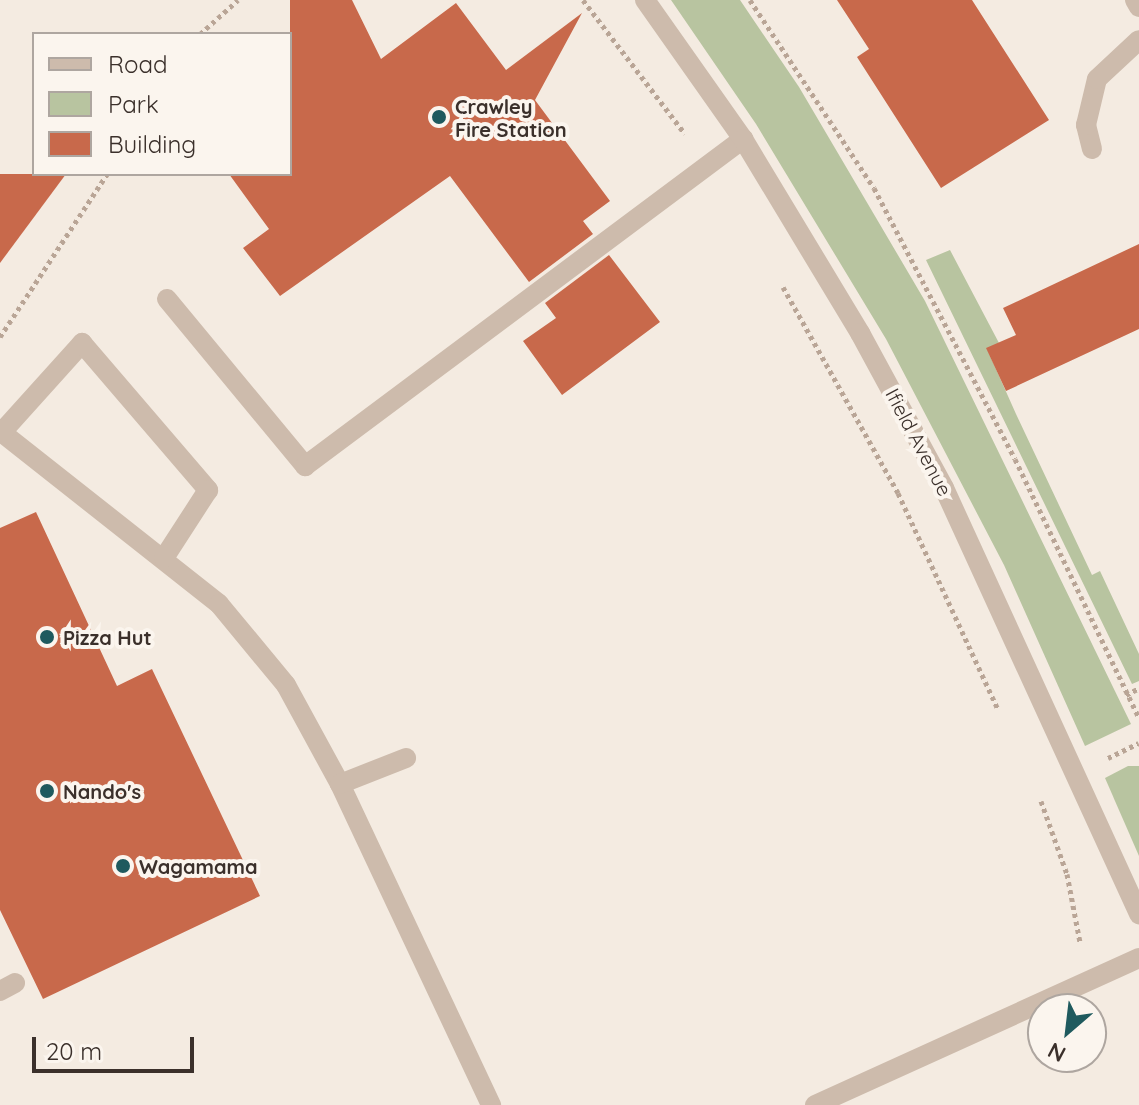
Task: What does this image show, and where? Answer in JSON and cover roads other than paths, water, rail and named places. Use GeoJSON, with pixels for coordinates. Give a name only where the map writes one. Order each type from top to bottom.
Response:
{"type":"FeatureCollection","features":[{"type":"Feature","properties":{"kind":"street","name":"Ifield Avenue"},"geometry":{"type":"LineString","coordinates":[[645,0],[743,139],[944,488],[1139,914]]}},
{"type":"Feature","properties":{"kind":"street"},"geometry":{"type":"LineString","coordinates":[[1135,0],[1139,7]]}},
{"type":"Feature","properties":{"kind":"street"},"geometry":{"type":"LineString","coordinates":[[1092,149],[1086,125],[1097,79],[1139,40]]}},
{"type":"Feature","properties":{"kind":"street"},"geometry":{"type":"LineString","coordinates":[[167,299],[305,466],[612,242],[743,139]]}},
{"type":"Feature","properties":{"kind":"street"},"geometry":{"type":"LineString","coordinates":[[164,558],[208,490],[82,343],[1,432],[219,604],[286,685],[340,784],[491,1105]]}},
{"type":"Feature","properties":{"kind":"street"},"geometry":{"type":"LineString","coordinates":[[340,784],[406,758]]}},
{"type":"Feature","properties":{"kind":"street"},"geometry":{"type":"LineString","coordinates":[[815,1105],[1085,978],[1139,958]]}},
{"type":"Feature","properties":{"kind":"place","name":"Crawley Fire Station"},"geometry":{"type":"Point","coordinates":[439,117]}},
{"type":"Feature","properties":{"kind":"place","name":"Pizza Hut"},"geometry":{"type":"Point","coordinates":[47,637]}},
{"type":"Feature","properties":{"kind":"place","name":"Nando's"},"geometry":{"type":"Point","coordinates":[47,791]}},
{"type":"Feature","properties":{"kind":"place","name":"Wagamama"},"geometry":{"type":"Point","coordinates":[123,866]}}]}
